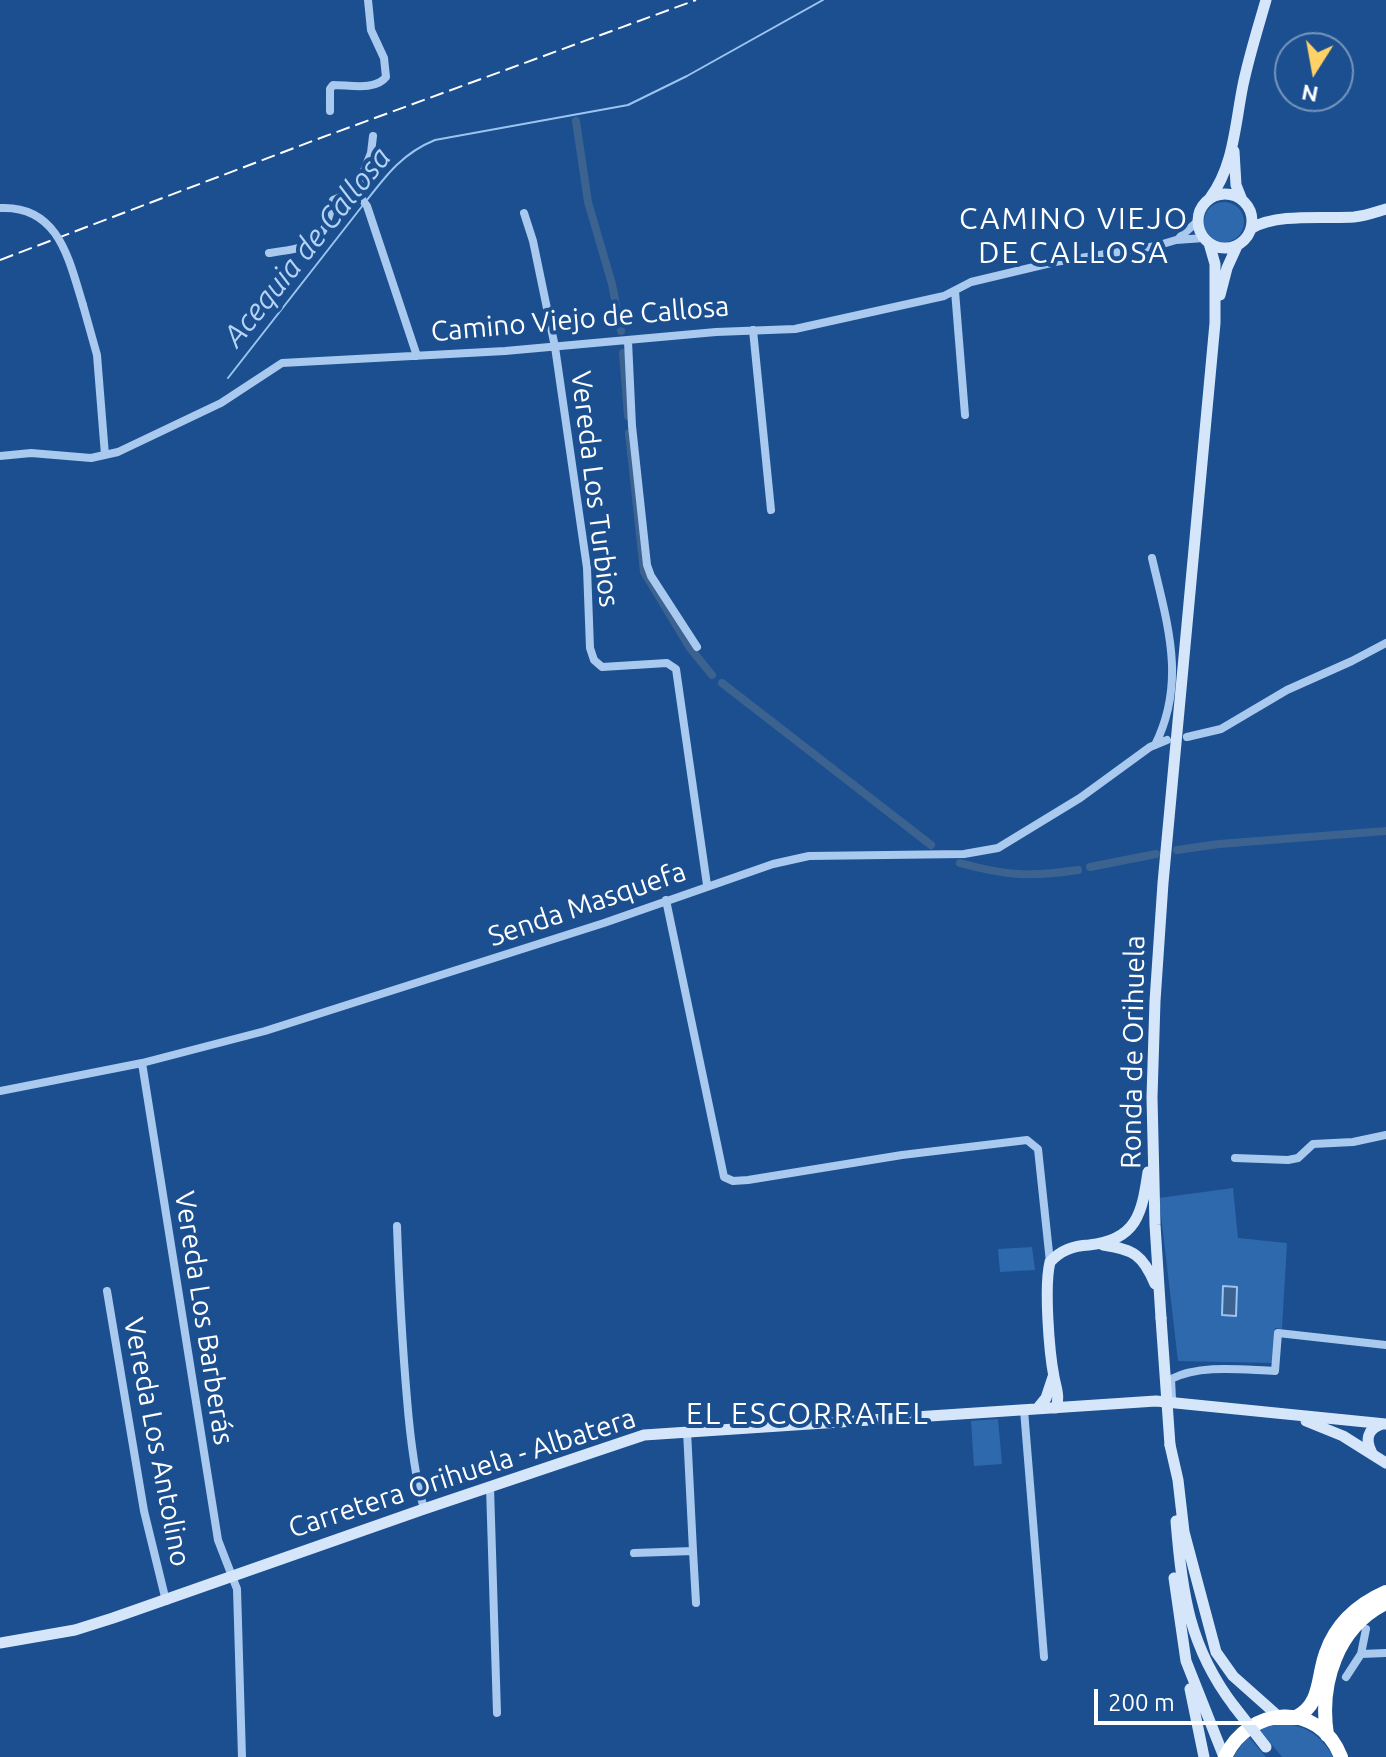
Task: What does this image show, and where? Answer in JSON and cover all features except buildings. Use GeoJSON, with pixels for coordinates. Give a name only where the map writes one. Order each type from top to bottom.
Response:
{"type":"FeatureCollection","features":[{"type":"Feature","properties":{"kind":"highway"},"geometry":{"type":"LineString","coordinates":[[1296,1717],[1313,1704],[1325,1654],[1336,1632],[1364,1604],[1386,1592]]}},
{"type":"Feature","properties":{"kind":"highway"},"geometry":{"type":"LineString","coordinates":[[1327,1735],[1325,1708],[1337,1651],[1356,1623],[1386,1603]]}},
{"type":"Feature","properties":{"kind":"highway"},"geometry":{"type":"LineString","coordinates":[[1225,1757],[1240,1734],[1251,1725],[1278,1716],[1296,1717],[1318,1727],[1341,1757]]}},
{"type":"Feature","properties":{"kind":"main road"},"geometry":{"type":"LineString","coordinates":[[1198,221],[1199,212],[1220,185],[1234,139],[1243,84],[1266,0]]}},
{"type":"Feature","properties":{"kind":"main road"},"geometry":{"type":"LineString","coordinates":[[1234,139],[1236,185],[1252,219],[1252,228]]}},
{"type":"Feature","properties":{"kind":"main road"},"geometry":{"type":"LineString","coordinates":[[1210,198],[1226,194],[1258,213],[1282,221]]}},
{"type":"Feature","properties":{"kind":"main road"},"geometry":{"type":"LineString","coordinates":[[1252,228],[1258,224],[1282,221],[1357,217],[1386,209]]}},
{"type":"Feature","properties":{"kind":"main road","name":"Ronda de Orihuela"},"geometry":{"type":"LineString","coordinates":[[1198,221],[1215,264],[1215,323],[1163,883],[1153,1045],[1159,1292],[1181,1581],[1192,1628],[1214,1681],[1274,1757]]}},
{"type":"Feature","properties":{"kind":"main road","name":"Ronda de Orihuela"},"geometry":{"type":"LineString","coordinates":[[1215,323],[1227,268],[1237,246],[1252,228]]}},
{"type":"Feature","properties":{"kind":"main road"},"geometry":{"type":"LineString","coordinates":[[1206,241],[1222,248],[1237,246]]}},
{"type":"Feature","properties":{"kind":"main road"},"geometry":{"type":"LineString","coordinates":[[1056,1408],[1051,1393],[1054,1377],[1047,1287],[1050,1262],[1065,1250],[1115,1239],[1129,1230],[1143,1206],[1153,1143]]}},
{"type":"Feature","properties":{"kind":"main road"},"geometry":{"type":"LineString","coordinates":[[1094,1244],[1133,1252],[1148,1267],[1159,1292]]}},
{"type":"Feature","properties":{"kind":"main road"},"geometry":{"type":"LineString","coordinates":[[1054,1377],[1063,1397],[1086,1405]]}},
{"type":"Feature","properties":{"kind":"main road"},"geometry":{"type":"LineString","coordinates":[[1031,1410],[1046,1398],[1054,1377]]}},
{"type":"Feature","properties":{"kind":"main road","name":"Carretera Orihuela - Albatera"},"geometry":{"type":"LineString","coordinates":[[0,1643],[75,1630],[166,1601],[631,1438],[687,1431],[1172,1401],[1286,1415]]}},
{"type":"Feature","properties":{"kind":"main road"},"geometry":{"type":"LineString","coordinates":[[1286,1415],[1384,1424]]}},
{"type":"Feature","properties":{"kind":"main road"},"geometry":{"type":"LineString","coordinates":[[1286,1415],[1313,1423],[1386,1463]]}},
{"type":"Feature","properties":{"kind":"main road"},"geometry":{"type":"LineString","coordinates":[[1372,1453],[1368,1437],[1376,1426],[1384,1424]]}},
{"type":"Feature","properties":{"kind":"main road"},"geometry":{"type":"LineString","coordinates":[[1170,1445],[1187,1546],[1216,1652],[1233,1676],[1278,1716]]}},
{"type":"Feature","properties":{"kind":"main road"},"geometry":{"type":"LineString","coordinates":[[1175,1514],[1172,1544],[1174,1582],[1204,1757]]}},
{"type":"Feature","properties":{"kind":"main road"},"geometry":{"type":"LineString","coordinates":[[1186,1661],[1225,1757]]}},
{"type":"Feature","properties":{"kind":"street"},"geometry":{"type":"LineString","coordinates":[[330,111],[330,89],[333,85],[374,85],[386,77],[384,58],[371,30],[368,0]]}},
{"type":"Feature","properties":{"kind":"street"},"geometry":{"type":"LineString","coordinates":[[269,253],[311,245],[326,225],[333,200],[356,191],[371,153],[373,136]]}},
{"type":"Feature","properties":{"kind":"street"},"geometry":{"type":"LineString","coordinates":[[356,191],[363,203],[417,356]]}},
{"type":"Feature","properties":{"kind":"street"},"geometry":{"type":"LineString","coordinates":[[0,208],[28,211],[50,225],[64,250],[97,355],[105,455]]}},
{"type":"Feature","properties":{"kind":"street","name":"Vereda Los Turbios"},"geometry":{"type":"LineString","coordinates":[[524,213],[533,241],[555,347],[587,568],[590,648],[594,660],[602,667],[667,663],[676,669],[707,885]]}},
{"type":"Feature","properties":{"kind":"street"},"geometry":{"type":"LineString","coordinates":[[1176,240],[1198,221]]}},
{"type":"Feature","properties":{"kind":"street","name":"Camino Viejo de Callosa"},"geometry":{"type":"LineString","coordinates":[[0,456],[31,453],[91,458],[105,455],[131,446],[221,403],[282,363],[555,347],[805,327],[944,296],[971,282],[1055,262],[1176,240],[1206,241]]}},
{"type":"Feature","properties":{"kind":"street"},"geometry":{"type":"LineString","coordinates":[[955,291],[965,415]]}},
{"type":"Feature","properties":{"kind":"street"},"geometry":{"type":"LineString","coordinates":[[753,330],[771,510]]}},
{"type":"Feature","properties":{"kind":"street"},"geometry":{"type":"LineString","coordinates":[[628,341],[632,426],[647,565],[697,647]]}},
{"type":"Feature","properties":{"kind":"street"},"geometry":{"type":"LineString","coordinates":[[1152,558],[1173,648],[1165,725],[1154,746]]}},
{"type":"Feature","properties":{"kind":"street"},"geometry":{"type":"LineString","coordinates":[[1187,737],[1221,729],[1287,690],[1386,643]]}},
{"type":"Feature","properties":{"kind":"street","name":"Senda Masquefa"},"geometry":{"type":"LineString","coordinates":[[0,1091],[142,1063],[265,1031],[393,992],[773,864],[809,856],[964,854],[998,848],[1167,740]]}},
{"type":"Feature","properties":{"kind":"street"},"geometry":{"type":"LineString","coordinates":[[666,900],[724,1177],[733,1181],[748,1180],[902,1155],[1027,1140],[1038,1149],[1050,1262]]}},
{"type":"Feature","properties":{"kind":"street","name":"Vereda Los Barberás"},"geometry":{"type":"LineString","coordinates":[[142,1063],[218,1540],[237,1589],[242,1757]]}},
{"type":"Feature","properties":{"kind":"street"},"geometry":{"type":"LineString","coordinates":[[1235,1158],[1288,1160],[1298,1158],[1313,1144],[1353,1142],[1386,1135]]}},
{"type":"Feature","properties":{"kind":"street"},"geometry":{"type":"LineString","coordinates":[[397,1226],[409,1425],[417,1486],[424,1509]]}},
{"type":"Feature","properties":{"kind":"street"},"geometry":{"type":"LineString","coordinates":[[1046,1230],[1053,1242],[1065,1250]]}},
{"type":"Feature","properties":{"kind":"street","name":"Vereda Los Antolino"},"geometry":{"type":"LineString","coordinates":[[107,1291],[144,1511],[166,1601]]}},
{"type":"Feature","properties":{"kind":"street"},"geometry":{"type":"LineString","coordinates":[[1172,1401],[1171,1379],[1183,1373],[1275,1371],[1278,1333],[1386,1345]]}},
{"type":"Feature","properties":{"kind":"street"},"geometry":{"type":"LineString","coordinates":[[1031,1410],[1044,1657]]}},
{"type":"Feature","properties":{"kind":"street"},"geometry":{"type":"LineString","coordinates":[[687,1431],[696,1603]]}},
{"type":"Feature","properties":{"kind":"street"},"geometry":{"type":"LineString","coordinates":[[490,1487],[497,1713]]}},
{"type":"Feature","properties":{"kind":"street"},"geometry":{"type":"LineString","coordinates":[[634,1553],[693,1551]]}},
{"type":"Feature","properties":{"kind":"street"},"geometry":{"type":"LineString","coordinates":[[1346,1677],[1361,1654],[1366,1629]]}},
{"type":"Feature","properties":{"kind":"street"},"geometry":{"type":"LineString","coordinates":[[1361,1654],[1386,1653]]}},
{"type":"Feature","properties":{"kind":"shaded area"},"geometry":{"type":"Polygon","coordinates":[[[1224,202],[1238,208],[1244,222],[1238,236],[1224,242],[1210,236],[1204,222],[1210,208],[1224,202]]]}},
{"type":"Feature","properties":{"kind":"shaded area"},"geometry":{"type":"Polygon","coordinates":[[[1233,1188],[1238,1238],[1287,1243],[1282,1329],[1275,1328],[1272,1363],[1178,1361],[1159,1198],[1233,1188]]]}},
{"type":"Feature","properties":{"kind":"shaded area"},"geometry":{"type":"Polygon","coordinates":[[[1032,1247],[1035,1270],[1000,1272],[998,1249],[1032,1247]]]}},
{"type":"Feature","properties":{"kind":"shaded area"},"geometry":{"type":"Polygon","coordinates":[[[1223,1286],[1237,1287],[1236,1316],[1222,1315],[1223,1286]]]}},
{"type":"Feature","properties":{"kind":"shaded area"},"geometry":{"type":"Polygon","coordinates":[[[998,1419],[1002,1464],[974,1466],[971,1421],[998,1419]]]}},
{"type":"Feature","properties":{"kind":"shaded area"},"geometry":{"type":"Polygon","coordinates":[[[1279,1723],[1311,1732],[1323,1742],[1333,1757],[1282,1757],[1259,1729],[1279,1723]]]}},
{"type":"Feature","properties":{"kind":"shaded area"},"geometry":{"type":"Polygon","coordinates":[[[1248,1736],[1266,1757],[1233,1757],[1248,1736]]]}},
{"type":"Feature","properties":{"kind":"waterway","name":"Acequia de Callosa"},"geometry":{"type":"LineString","coordinates":[[367,200],[405,158],[435,140],[628,105],[687,76],[823,0]]}},
{"type":"Feature","properties":{"kind":"waterway"},"geometry":{"type":"LineString","coordinates":[[576,121],[588,202],[612,284],[621,331]]}},
{"type":"Feature","properties":{"kind":"waterway","name":"Acequia de Callosa"},"geometry":{"type":"LineString","coordinates":[[228,378],[363,205]]}},
{"type":"Feature","properties":{"kind":"waterway"},"geometry":{"type":"LineString","coordinates":[[623,353],[628,416]]}},
{"type":"Feature","properties":{"kind":"waterway"},"geometry":{"type":"LineString","coordinates":[[629,433],[644,572],[690,648],[712,675]]}},
{"type":"Feature","properties":{"kind":"waterway"},"geometry":{"type":"LineString","coordinates":[[722,683],[931,845]]}},
{"type":"Feature","properties":{"kind":"waterway"},"geometry":{"type":"LineString","coordinates":[[1177,850],[1386,831]]}},
{"type":"Feature","properties":{"kind":"waterway"},"geometry":{"type":"LineString","coordinates":[[1090,867],[1156,854]]}},
{"type":"Feature","properties":{"kind":"waterway"},"geometry":{"type":"LineString","coordinates":[[960,863],[1019,874],[1078,870]]}},
{"type":"Feature","properties":{"kind":"railway"},"geometry":{"type":"LineString","coordinates":[[0,260],[696,0]]}},
{"type":"Feature","properties":{"kind":"district","name":"CAMINO VIEJO DE CALLOSA"},"geometry":{"type":"Point","coordinates":[1074,236]}},
{"type":"Feature","properties":{"kind":"district","name":"EL ESCORRATEL"},"geometry":{"type":"Point","coordinates":[808,1414]}}]}
